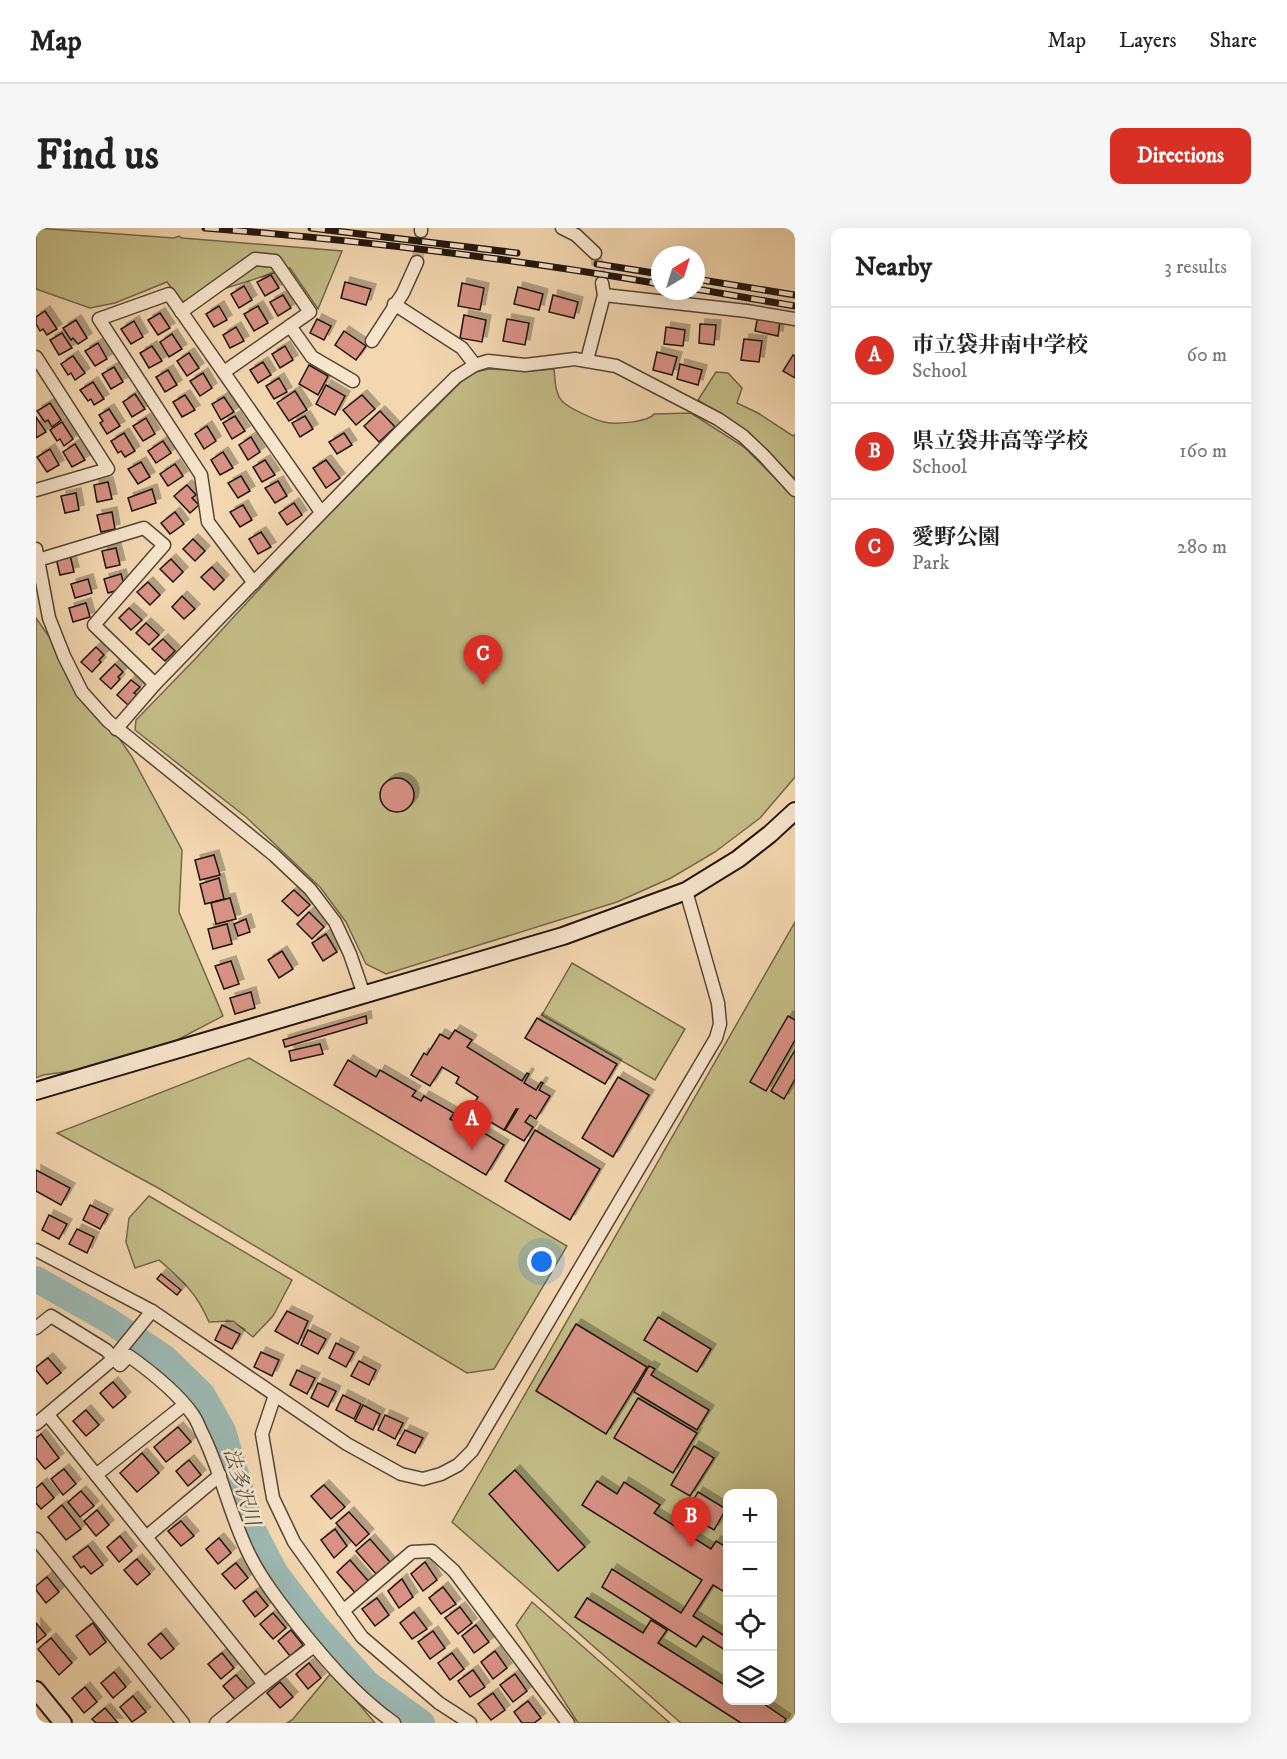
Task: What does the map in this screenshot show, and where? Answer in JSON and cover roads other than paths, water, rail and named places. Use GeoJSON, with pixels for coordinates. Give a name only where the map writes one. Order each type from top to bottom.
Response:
{"type":"FeatureCollection","features":[{"type":"Feature","properties":{"kind":"street"},"geometry":{"type":"LineString","coordinates":[[562,228],[576,235],[595,253]]}},
{"type":"Feature","properties":{"kind":"street"},"geometry":{"type":"LineString","coordinates":[[181,312],[255,259],[275,261],[310,312],[224,372]]}},
{"type":"Feature","properties":{"kind":"street"},"geometry":{"type":"LineString","coordinates":[[372,341],[403,293],[417,262]]}},
{"type":"Feature","properties":{"kind":"street"},"geometry":{"type":"LineString","coordinates":[[586,360],[603,289],[795,319]]}},
{"type":"Feature","properties":{"kind":"street"},"geometry":{"type":"LineString","coordinates":[[254,583],[208,522],[201,474],[99,319],[169,294],[321,512]]}},
{"type":"Feature","properties":{"kind":"street"},"geometry":{"type":"LineString","coordinates":[[394,304],[462,348],[475,365]]}},
{"type":"Feature","properties":{"kind":"street"},"geometry":{"type":"LineString","coordinates":[[290,326],[312,357],[353,381]]}},
{"type":"Feature","properties":{"kind":"street"},"geometry":{"type":"LineString","coordinates":[[36,357],[108,469],[36,490]]}},
{"type":"Feature","properties":{"kind":"street"},"geometry":{"type":"LineString","coordinates":[[116,729],[155,684],[321,512],[456,377],[475,365],[488,361],[525,365],[575,359],[616,366],[718,419],[743,436],[795,490]]}},
{"type":"Feature","properties":{"kind":"street"},"geometry":{"type":"LineString","coordinates":[[155,684],[94,625],[164,545],[144,528],[37,554],[50,618],[64,656],[82,692],[116,729],[274,855],[310,890],[335,922],[350,954],[364,994]]}},
{"type":"Feature","properties":{"kind":"street"},"geometry":{"type":"LineString","coordinates":[[36,1091],[563,936],[686,891],[738,859],[795,811]]}},
{"type":"Feature","properties":{"kind":"street"},"geometry":{"type":"LineString","coordinates":[[36,1250],[149,1315],[347,1444],[401,1474],[423,1479],[458,1466],[472,1451],[716,1038],[720,1024],[718,1003],[686,891]]}},
{"type":"Feature","properties":{"kind":"street"},"geometry":{"type":"LineString","coordinates":[[36,1424],[113,1359],[149,1315]]}},
{"type":"Feature","properties":{"kind":"street"},"geometry":{"type":"LineString","coordinates":[[36,1328],[51,1316],[106,1350],[120,1365],[129,1356],[148,1370],[193,1414],[210,1447],[235,1522],[251,1559],[274,1595],[314,1646],[350,1686],[375,1710],[394,1723]]}},
{"type":"Feature","properties":{"kind":"street"},"geometry":{"type":"LineString","coordinates":[[275,1395],[262,1434],[273,1498],[294,1542],[362,1637],[439,1702],[470,1723]]}},
{"type":"Feature","properties":{"kind":"street"},"geometry":{"type":"LineString","coordinates":[[96,1475],[184,1405]]}},
{"type":"Feature","properties":{"kind":"street"},"geometry":{"type":"LineString","coordinates":[[48,1415],[264,1684]]}},
{"type":"Feature","properties":{"kind":"street"},"geometry":{"type":"LineString","coordinates":[[146,1537],[220,1475]]}},
{"type":"Feature","properties":{"kind":"street"},"geometry":{"type":"LineString","coordinates":[[36,1539],[183,1723]]}},
{"type":"Feature","properties":{"kind":"street"},"geometry":{"type":"LineString","coordinates":[[343,1611],[412,1552],[432,1551],[454,1571],[568,1723]]}},
{"type":"Feature","properties":{"kind":"street"},"geometry":{"type":"LineString","coordinates":[[216,1723],[314,1646]]}},
{"type":"Feature","properties":{"kind":"street"},"geometry":{"type":"LineString","coordinates":[[36,1690],[63,1723]]}},
{"type":"Feature","properties":{"kind":"waterway","name":"法多沢川"},"geometry":{"type":"LineString","coordinates":[[36,1279],[108,1320],[164,1357],[202,1394],[223,1431],[251,1526],[276,1574],[316,1626],[367,1683],[422,1723]]}},
{"type":"Feature","properties":{"kind":"tunnel"},"geometry":{"type":"LineString","coordinates":[[417,262],[421,231]]}},
{"type":"Feature","properties":{"kind":"tunnel"},"geometry":{"type":"LineString","coordinates":[[595,253],[602,283]]}},
{"type":"Feature","properties":{"kind":"railway"},"geometry":{"type":"LineString","coordinates":[[205,228],[433,251],[651,283]]}},
{"type":"Feature","properties":{"kind":"railway"},"geometry":{"type":"LineString","coordinates":[[311,228],[517,253]]}},
{"type":"Feature","properties":{"kind":"railway"},"geometry":{"type":"LineString","coordinates":[[597,264],[651,273]]}},
{"type":"Feature","properties":{"kind":"railway"},"geometry":{"type":"LineString","coordinates":[[705,280],[795,295]]}},
{"type":"Feature","properties":{"kind":"railway"},"geometry":{"type":"LineString","coordinates":[[705,291],[795,306]]}},
{"type":"Feature","properties":{"kind":"place","name":"愛野公園"},"geometry":{"type":"Point","coordinates":[483,685]}},
{"type":"Feature","properties":{"kind":"place","name":"市立袋井南中学校"},"geometry":{"type":"Point","coordinates":[472,1150]}},
{"type":"Feature","properties":{"kind":"place","name":"県立袋井高等学校"},"geometry":{"type":"Point","coordinates":[691,1547]}}]}
